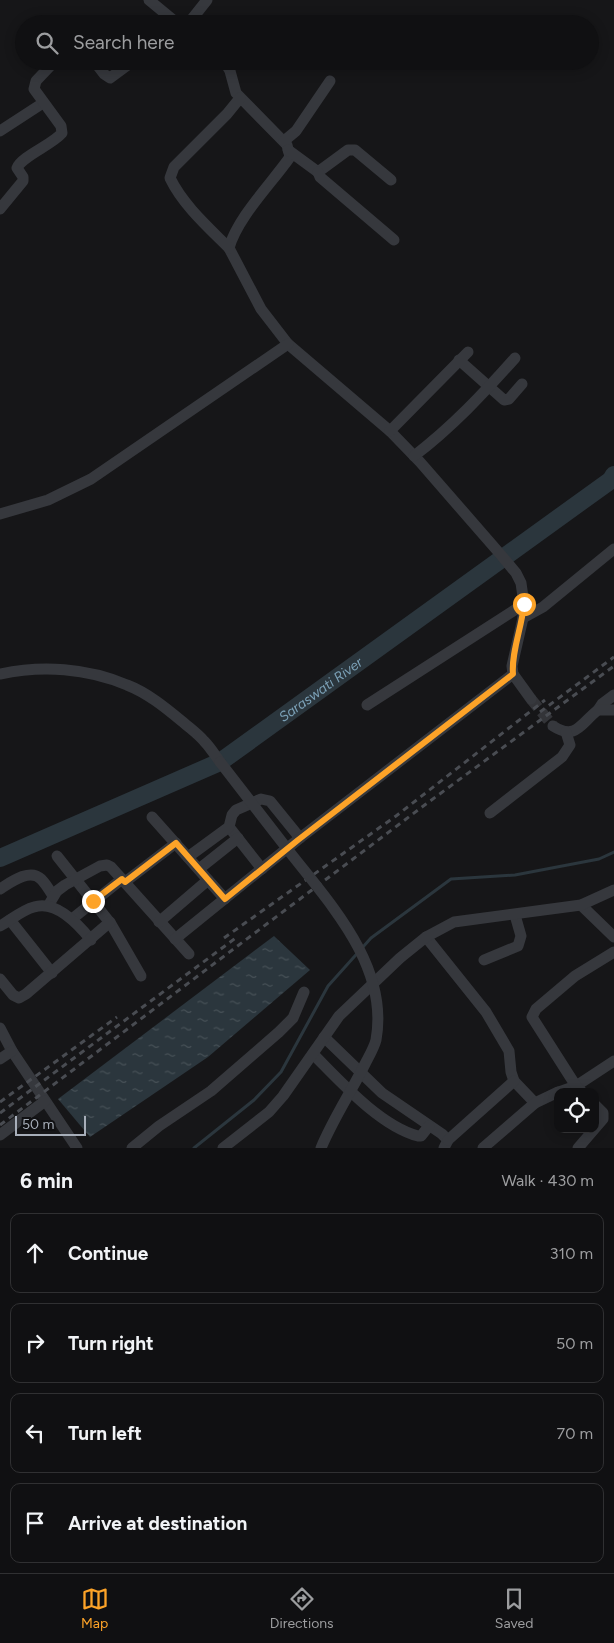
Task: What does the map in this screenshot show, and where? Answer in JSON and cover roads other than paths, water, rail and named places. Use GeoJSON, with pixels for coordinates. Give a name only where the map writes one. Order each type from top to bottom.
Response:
{"type":"FeatureCollection","features":[{"type":"Feature","properties":{"kind":"street"},"geometry":{"type":"LineString","coordinates":[[149,0],[166,15]]}},
{"type":"Feature","properties":{"kind":"street"},"geometry":{"type":"LineString","coordinates":[[195,15],[207,0]]}},
{"type":"Feature","properties":{"kind":"street"},"geometry":{"type":"LineString","coordinates":[[0,209],[22,181],[23,177],[17,168],[20,162],[62,133],[61,126],[34,90],[36,81],[46,70]]}},
{"type":"Feature","properties":{"kind":"street"},"geometry":{"type":"LineString","coordinates":[[101,70],[110,78],[121,70]]}},
{"type":"Feature","properties":{"kind":"street"},"geometry":{"type":"LineString","coordinates":[[229,70],[236,93],[286,146],[394,240]]}},
{"type":"Feature","properties":{"kind":"street"},"geometry":{"type":"LineString","coordinates":[[286,146],[330,81]]}},
{"type":"Feature","properties":{"kind":"street"},"geometry":{"type":"LineString","coordinates":[[240,98],[227,114],[174,167],[170,178],[189,207],[229,248],[261,309],[288,344],[390,431],[502,554],[516,573],[521,583],[524,604],[523,618],[512,666],[513,674],[531,699]]}},
{"type":"Feature","properties":{"kind":"street"},"geometry":{"type":"LineString","coordinates":[[0,131],[43,103]]}},
{"type":"Feature","properties":{"kind":"street"},"geometry":{"type":"LineString","coordinates":[[229,248],[232,237],[241,222],[290,158],[286,146]]}},
{"type":"Feature","properties":{"kind":"street"},"geometry":{"type":"LineString","coordinates":[[318,172],[348,150],[355,150],[391,180]]}},
{"type":"Feature","properties":{"kind":"street"},"geometry":{"type":"LineString","coordinates":[[0,514],[48,500],[91,479],[288,344]]}},
{"type":"Feature","properties":{"kind":"street"},"geometry":{"type":"LineString","coordinates":[[390,431],[468,352]]}},
{"type":"Feature","properties":{"kind":"street"},"geometry":{"type":"LineString","coordinates":[[414,456],[461,416],[515,358]]}},
{"type":"Feature","properties":{"kind":"street"},"geometry":{"type":"LineString","coordinates":[[460,360],[506,400],[522,384]]}},
{"type":"Feature","properties":{"kind":"street"},"geometry":{"type":"LineString","coordinates":[[523,618],[544,607],[614,549]]}},
{"type":"Feature","properties":{"kind":"street"},"geometry":{"type":"LineString","coordinates":[[367,705],[524,604]]}},
{"type":"Feature","properties":{"kind":"street"},"geometry":{"type":"LineString","coordinates":[[0,674],[35,668],[62,669],[88,673],[129,685],[151,698],[204,741],[343,920],[363,956],[375,996],[377,1026],[375,1042],[321,1148]]}},
{"type":"Feature","properties":{"kind":"street"},"geometry":{"type":"LineString","coordinates":[[175,939],[300,838],[513,674]]}},
{"type":"Feature","properties":{"kind":"street"},"geometry":{"type":"LineString","coordinates":[[553,726],[561,731],[571,733],[576,731],[602,704],[614,695]]}},
{"type":"Feature","properties":{"kind":"street"},"geometry":{"type":"LineString","coordinates":[[598,710],[614,710]]}},
{"type":"Feature","properties":{"kind":"street"},"geometry":{"type":"LineString","coordinates":[[490,812],[562,757],[570,745],[566,732]]}},
{"type":"Feature","properties":{"kind":"street"},"geometry":{"type":"LineString","coordinates":[[188,857],[229,827],[232,815],[236,810],[247,804],[266,799],[270,801],[300,838]]}},
{"type":"Feature","properties":{"kind":"street"},"geometry":{"type":"LineString","coordinates":[[152,816],[225,899]]}},
{"type":"Feature","properties":{"kind":"street"},"geometry":{"type":"LineString","coordinates":[[229,827],[262,869]]}},
{"type":"Feature","properties":{"kind":"street"},"geometry":{"type":"LineString","coordinates":[[199,869],[238,838]]}},
{"type":"Feature","properties":{"kind":"street"},"geometry":{"type":"LineString","coordinates":[[72,919],[93,901],[176,843]]}},
{"type":"Feature","properties":{"kind":"street"},"geometry":{"type":"LineString","coordinates":[[56,856],[110,922],[141,976]]}},
{"type":"Feature","properties":{"kind":"street"},"geometry":{"type":"LineString","coordinates":[[52,972],[5,923],[31,907],[51,901],[57,891],[100,866],[107,865],[111,867],[189,954]]}},
{"type":"Feature","properties":{"kind":"street"},"geometry":{"type":"LineString","coordinates":[[0,889],[17,879],[29,875],[41,878],[51,901],[72,919],[91,940]]}},
{"type":"Feature","properties":{"kind":"street"},"geometry":{"type":"LineString","coordinates":[[160,922],[208,880]]}},
{"type":"Feature","properties":{"kind":"street"},"geometry":{"type":"LineString","coordinates":[[223,1148],[269,1112],[283,1096],[339,1016],[400,958],[426,937],[454,922],[582,905],[614,890]]}},
{"type":"Feature","properties":{"kind":"street"},"geometry":{"type":"LineString","coordinates":[[582,905],[614,938]]}},
{"type":"Feature","properties":{"kind":"street"},"geometry":{"type":"LineString","coordinates":[[484,960],[518,946],[521,936],[515,915]]}},
{"type":"Feature","properties":{"kind":"street"},"geometry":{"type":"LineString","coordinates":[[0,979],[13,996],[19,998],[91,940],[110,922]]}},
{"type":"Feature","properties":{"kind":"street"},"geometry":{"type":"LineString","coordinates":[[426,937],[476,999],[494,1026],[509,1051],[514,1081],[535,1104]]}},
{"type":"Feature","properties":{"kind":"street"},"geometry":{"type":"LineString","coordinates":[[578,1088],[532,1017],[536,1009],[567,982],[614,952]]}},
{"type":"Feature","properties":{"kind":"street"},"geometry":{"type":"LineString","coordinates":[[132,1148],[159,1126],[211,1091],[290,1023],[304,992]]}},
{"type":"Feature","properties":{"kind":"street"},"geometry":{"type":"LineString","coordinates":[[0,1028],[12,1051],[77,1148]]}},
{"type":"Feature","properties":{"kind":"street"},"geometry":{"type":"LineString","coordinates":[[324,1037],[382,1093],[429,1126],[446,1144],[514,1081]]}},
{"type":"Feature","properties":{"kind":"street"},"geometry":{"type":"LineString","coordinates":[[0,1058],[12,1051]]}},
{"type":"Feature","properties":{"kind":"street"},"geometry":{"type":"LineString","coordinates":[[313,1054],[360,1100],[391,1124],[418,1136],[421,1136],[429,1126]]}},
{"type":"Feature","properties":{"kind":"street"},"geometry":{"type":"LineString","coordinates":[[580,1088],[614,1061]]}},
{"type":"Feature","properties":{"kind":"street"},"geometry":{"type":"LineString","coordinates":[[492,1145],[535,1104],[554,1094]]}},
{"type":"Feature","properties":{"kind":"street"},"geometry":{"type":"LineString","coordinates":[[0,1135],[46,1101]]}},
{"type":"Feature","properties":{"kind":"street"},"geometry":{"type":"LineString","coordinates":[[599,1109],[603,1113],[604,1119],[599,1125]]}},
{"type":"Feature","properties":{"kind":"street"},"geometry":{"type":"LineString","coordinates":[[578,1148],[591,1133]]}},
{"type":"Feature","properties":{"kind":"water"},"geometry":{"type":"Polygon","coordinates":[[[274,936],[310,970],[208,1057],[90,1137],[58,1099],[274,936]]]}},
{"type":"Feature","properties":{"kind":"waterway","name":"Saraswati River"},"geometry":{"type":"LineString","coordinates":[[0,858],[220,762],[611,480],[614,475]]}},
{"type":"Feature","properties":{"kind":"waterway"},"geometry":{"type":"LineString","coordinates":[[194,1148],[254,1100],[281,1072],[328,986],[371,938],[451,879],[515,875],[599,859],[614,852]]}},
{"type":"Feature","properties":{"kind":"tunnel"},"geometry":{"type":"LineString","coordinates":[[531,699],[553,726]]}},
{"type":"Feature","properties":{"kind":"railway"},"geometry":{"type":"LineString","coordinates":[[540,712],[614,657]]}},
{"type":"Feature","properties":{"kind":"railway"},"geometry":{"type":"LineString","coordinates":[[0,1125],[426,804],[614,666]]}},
{"type":"Feature","properties":{"kind":"railway"},"geometry":{"type":"LineString","coordinates":[[224,938],[396,816],[545,700]]}},
{"type":"Feature","properties":{"kind":"railway"},"geometry":{"type":"LineString","coordinates":[[0,1113],[237,937]]}},
{"type":"Feature","properties":{"kind":"railway"},"geometry":{"type":"LineString","coordinates":[[0,1102],[117,1017]]}}]}
